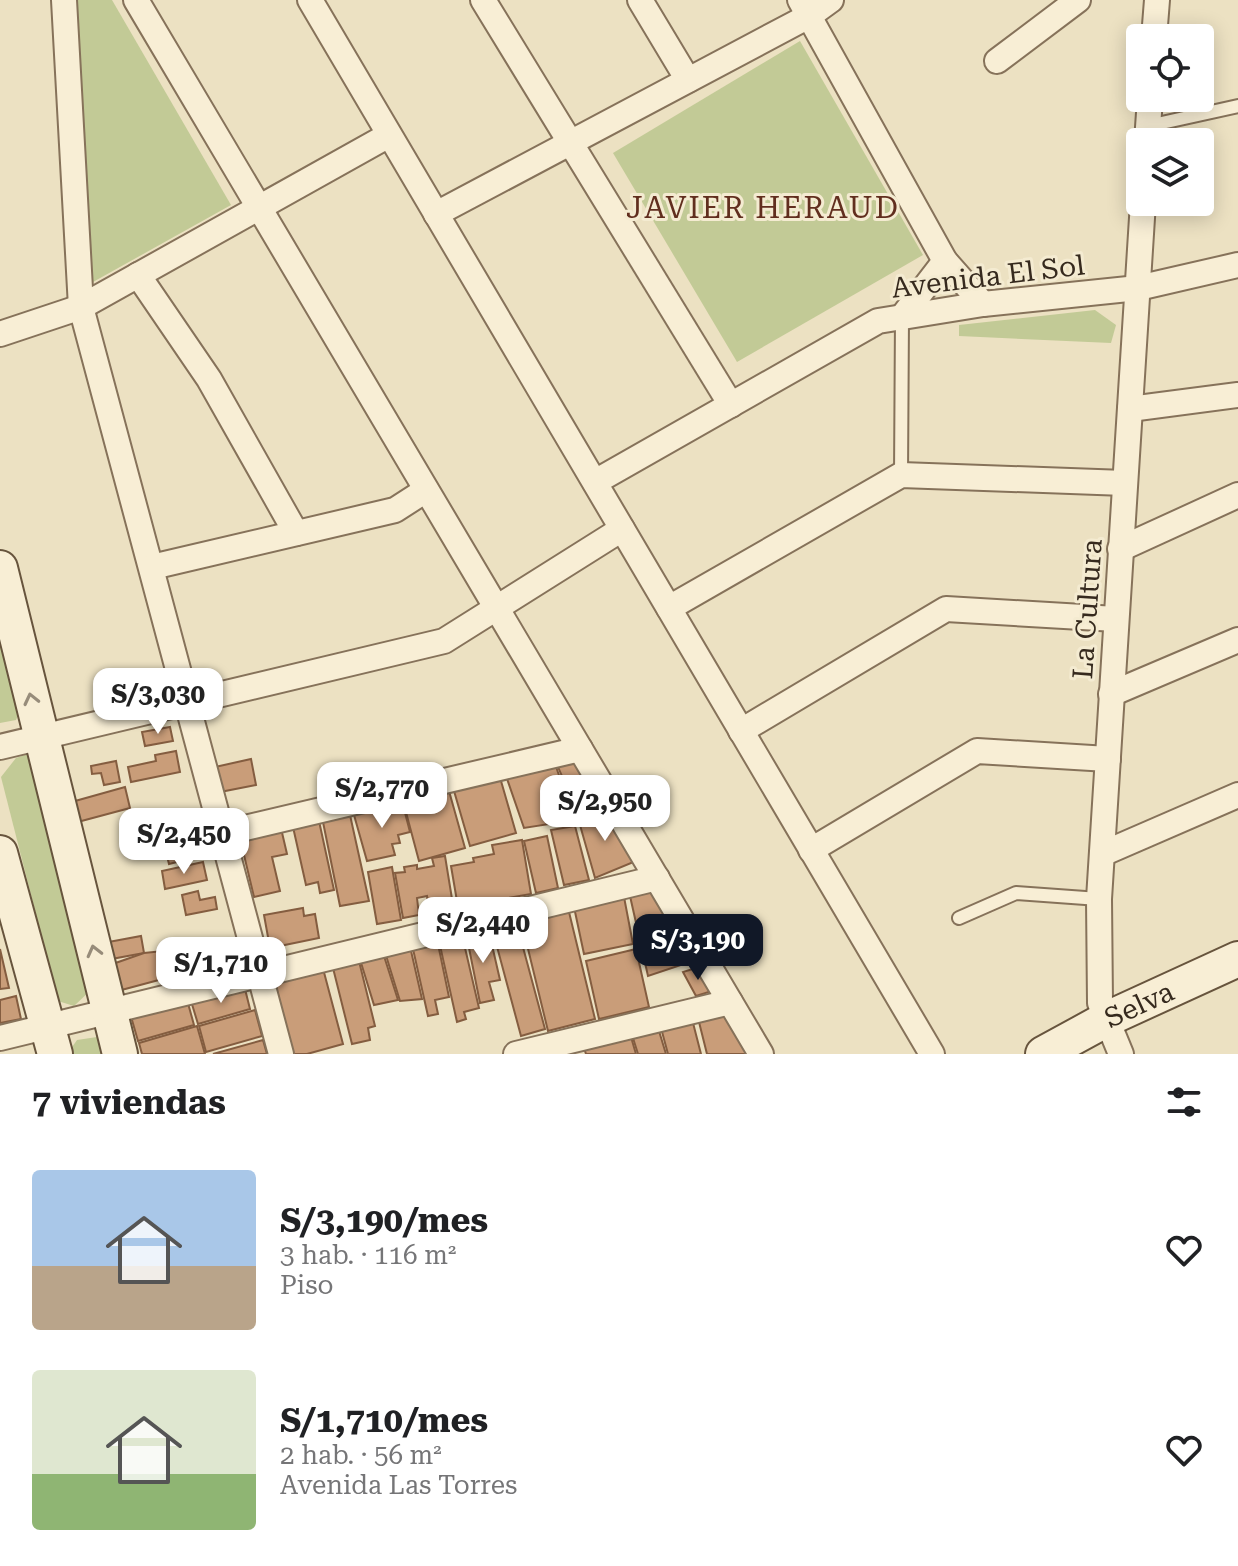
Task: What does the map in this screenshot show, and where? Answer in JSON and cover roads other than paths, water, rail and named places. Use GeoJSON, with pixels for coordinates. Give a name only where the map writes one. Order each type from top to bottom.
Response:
{"type":"FeatureCollection","features":[{"type":"Feature","properties":{"kind":"street"},"geometry":{"type":"LineString","coordinates":[[64,0],[81,307],[281,1054]]}},
{"type":"Feature","properties":{"kind":"street"},"geometry":{"type":"LineString","coordinates":[[136,0],[761,1054]]}},
{"type":"Feature","properties":{"kind":"street"},"geometry":{"type":"LineString","coordinates":[[310,0],[932,1054]]}},
{"type":"Feature","properties":{"kind":"street"},"geometry":{"type":"LineString","coordinates":[[483,0],[731,405]]}},
{"type":"Feature","properties":{"kind":"street"},"geometry":{"type":"LineString","coordinates":[[640,0],[688,80]]}},
{"type":"Feature","properties":{"kind":"street"},"geometry":{"type":"LineString","coordinates":[[436,214],[688,80],[805,8],[831,0]]}},
{"type":"Feature","properties":{"kind":"street"},"geometry":{"type":"LineString","coordinates":[[997,61],[1078,0]]}},
{"type":"Feature","properties":{"kind":"street"},"geometry":{"type":"LineString","coordinates":[[1155,24],[1157,0]]}},
{"type":"Feature","properties":{"kind":"street"},"geometry":{"type":"LineString","coordinates":[[805,8],[945,261],[983,304]]}},
{"type":"Feature","properties":{"kind":"street"},"geometry":{"type":"LineString","coordinates":[[0,334],[81,307],[389,135]]}},
{"type":"Feature","properties":{"kind":"street","name":"La Cultura"},"geometry":{"type":"LineString","coordinates":[[1121,1054],[1100,1003],[1099,899],[1142,216]]}},
{"type":"Feature","properties":{"kind":"street"},"geometry":{"type":"LineString","coordinates":[[902,317],[945,261]]}},
{"type":"Feature","properties":{"kind":"street","name":"Avenida El Sol"},"geometry":{"type":"LineString","coordinates":[[595,482],[878,321],[983,304],[1138,288],[1238,265]]}},
{"type":"Feature","properties":{"kind":"street"},"geometry":{"type":"LineString","coordinates":[[138,275],[209,379],[296,533]]}},
{"type":"Feature","properties":{"kind":"street"},"geometry":{"type":"LineString","coordinates":[[1130,409],[1238,395]]}},
{"type":"Feature","properties":{"kind":"street"},"geometry":{"type":"LineString","coordinates":[[669,608],[901,475],[1125,483]]}},
{"type":"Feature","properties":{"kind":"street"},"geometry":{"type":"LineString","coordinates":[[152,567],[395,510],[426,490]]}},
{"type":"Feature","properties":{"kind":"street"},"geometry":{"type":"LineString","coordinates":[[1120,549],[1238,495]]}},
{"type":"Feature","properties":{"kind":"street"},"geometry":{"type":"LineString","coordinates":[[0,747],[444,641],[622,529]]}},
{"type":"Feature","properties":{"kind":"street"},"geometry":{"type":"LineString","coordinates":[[0,568],[120,1054]]}},
{"type":"Feature","properties":{"kind":"street"},"geometry":{"type":"LineString","coordinates":[[741,731],[946,609],[1116,619]]}},
{"type":"Feature","properties":{"kind":"street"},"geometry":{"type":"LineString","coordinates":[[1111,694],[1238,640]]}},
{"type":"Feature","properties":{"kind":"street"},"geometry":{"type":"LineString","coordinates":[[224,833],[580,749]]}},
{"type":"Feature","properties":{"kind":"street"},"geometry":{"type":"LineString","coordinates":[[811,850],[977,751],[1108,759]]}},
{"type":"Feature","properties":{"kind":"street"},"geometry":{"type":"LineString","coordinates":[[1102,854],[1238,795]]}},
{"type":"Feature","properties":{"kind":"street"},"geometry":{"type":"LineString","coordinates":[[0,853],[51,1040]]}},
{"type":"Feature","properties":{"kind":"street"},"geometry":{"type":"LineString","coordinates":[[0,1038],[51,1040],[109,1010],[657,878]]}},
{"type":"Feature","properties":{"kind":"street","name":"Selva"},"geometry":{"type":"LineString","coordinates":[[1043,1054],[1107,1019],[1238,959]]}},
{"type":"Feature","properties":{"kind":"street"},"geometry":{"type":"LineString","coordinates":[[516,1054],[730,1002]]}},
{"type":"Feature","properties":{"kind":"lane"},"geometry":{"type":"LineString","coordinates":[[1167,128],[1238,106]]}},
{"type":"Feature","properties":{"kind":"lane"},"geometry":{"type":"LineString","coordinates":[[901,475],[902,317]]}},
{"type":"Feature","properties":{"kind":"lane"},"geometry":{"type":"LineString","coordinates":[[959,918],[1016,893],[1099,899]]}},
{"type":"Feature","properties":{"kind":"district","name":"JAVIER HERAUD"},"geometry":{"type":"Point","coordinates":[763,208]}}]}
